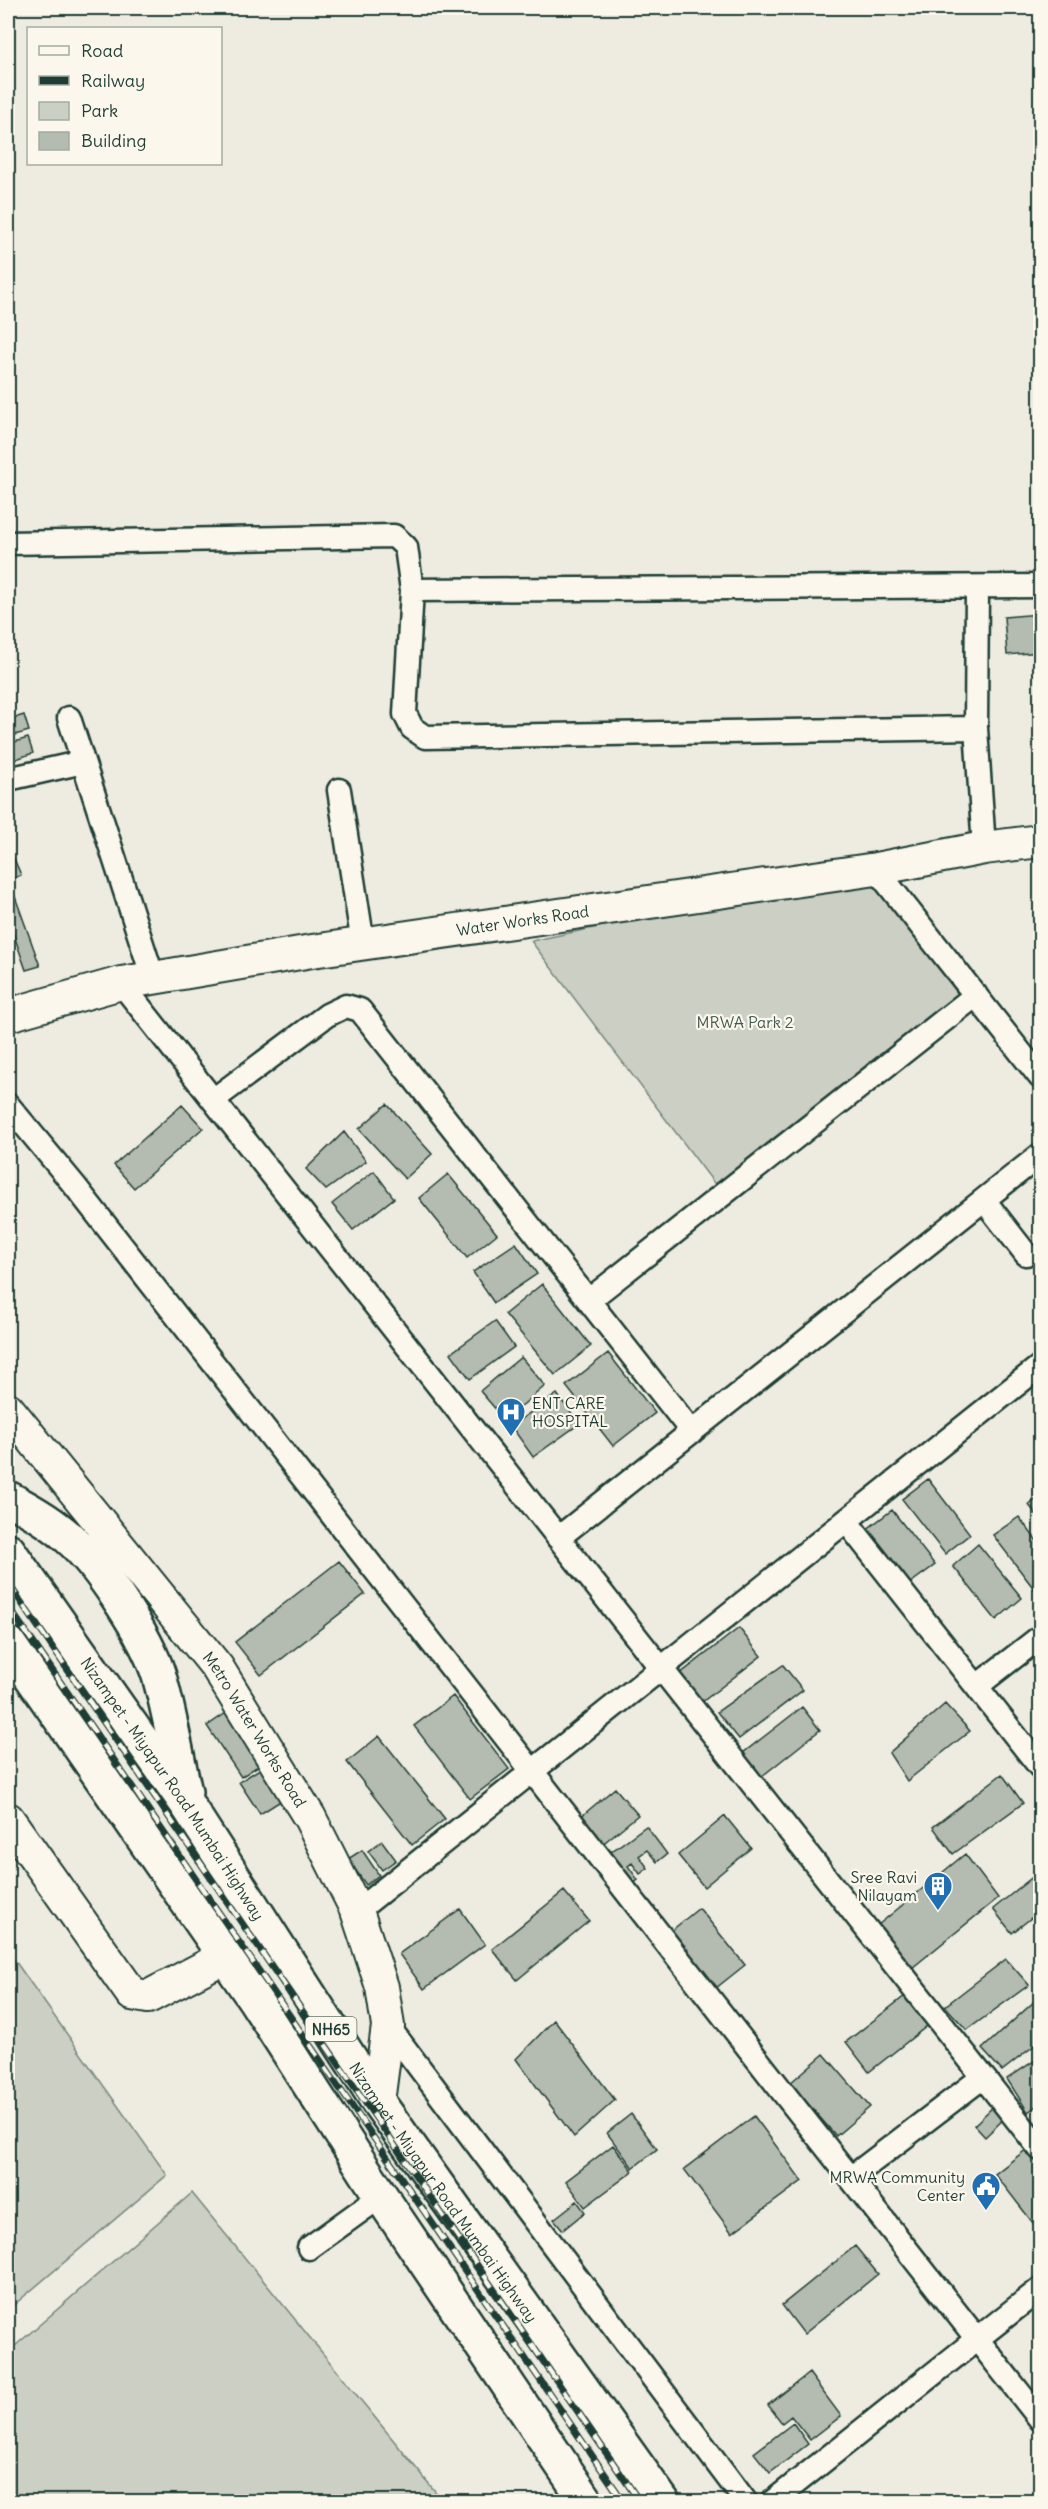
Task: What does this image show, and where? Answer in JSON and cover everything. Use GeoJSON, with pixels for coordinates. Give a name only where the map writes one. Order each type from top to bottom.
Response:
{"type":"FeatureCollection","features":[{"type":"Feature","properties":{"kind":"highway"},"geometry":{"type":"LineString","coordinates":[[8,1498],[69,1538],[106,1581],[137,1630],[158,1674],[188,1806]]}},
{"type":"Feature","properties":{"kind":"highway","name":"Nizampet - Miyapur Road Mumbai Highway"},"geometry":{"type":"LineString","coordinates":[[8,1550],[188,1806],[378,2102],[663,2502]]}},
{"type":"Feature","properties":{"kind":"highway","name":"NH65"},"geometry":{"type":"LineString","coordinates":[[8,1643],[224,1957],[381,2196],[587,2502]]}},
{"type":"Feature","properties":{"kind":"highway"},"geometry":{"type":"LineString","coordinates":[[8,1686],[65,1729]]}},
{"type":"Feature","properties":{"kind":"street"},"geometry":{"type":"LineString","coordinates":[[8,543],[394,536],[406,547],[412,590],[405,714],[412,728],[425,736],[976,728]]}},
{"type":"Feature","properties":{"kind":"street"},"geometry":{"type":"LineString","coordinates":[[412,590],[1041,586]]}},
{"type":"Feature","properties":{"kind":"street"},"geometry":{"type":"LineString","coordinates":[[977,587],[976,728],[984,848]]}},
{"type":"Feature","properties":{"kind":"street"},"geometry":{"type":"LineString","coordinates":[[69,718],[153,978]]}},
{"type":"Feature","properties":{"kind":"street"},"geometry":{"type":"LineString","coordinates":[[8,779],[83,762]]}},
{"type":"Feature","properties":{"kind":"street"},"geometry":{"type":"LineString","coordinates":[[339,790],[363,944]]}},
{"type":"Feature","properties":{"kind":"street","name":"Water Works Road"},"geometry":{"type":"LineString","coordinates":[[8,1015],[121,983],[363,944],[876,869],[984,848],[1041,841]]}},
{"type":"Feature","properties":{"kind":"street"},"geometry":{"type":"LineString","coordinates":[[876,869],[1041,1077]]}},
{"type":"Feature","properties":{"kind":"street"},"geometry":{"type":"LineString","coordinates":[[121,983],[1041,2149]]}},
{"type":"Feature","properties":{"kind":"street"},"geometry":{"type":"LineString","coordinates":[[590,1300],[976,994]]}},
{"type":"Feature","properties":{"kind":"street"},"geometry":{"type":"LineString","coordinates":[[213,1100],[327,1015],[346,1006],[360,1010],[692,1432]]}},
{"type":"Feature","properties":{"kind":"street"},"geometry":{"type":"LineString","coordinates":[[8,1106],[75,1186],[530,1773],[852,2177],[1041,2419]]}},
{"type":"Feature","properties":{"kind":"street"},"geometry":{"type":"LineString","coordinates":[[558,1538],[1041,1155]]}},
{"type":"Feature","properties":{"kind":"street"},"geometry":{"type":"LineString","coordinates":[[984,1200],[1026,1254]]}},
{"type":"Feature","properties":{"kind":"street"},"geometry":{"type":"LineString","coordinates":[[357,1911],[1041,1366]]}},
{"type":"Feature","properties":{"kind":"street","name":"Metro Water Works Road"},"geometry":{"type":"LineString","coordinates":[[8,1409],[217,1668],[310,1818],[357,1911],[382,1987],[388,2026],[378,2102]]}},
{"type":"Feature","properties":{"kind":"street"},"geometry":{"type":"LineString","coordinates":[[846,1521],[1041,1767]]}},
{"type":"Feature","properties":{"kind":"street"},"geometry":{"type":"LineString","coordinates":[[977,1686],[1041,1637]]}},
{"type":"Feature","properties":{"kind":"street"},"geometry":{"type":"LineString","coordinates":[[8,1819],[132,1994],[148,1997],[224,1957]]}},
{"type":"Feature","properties":{"kind":"street"},"geometry":{"type":"LineString","coordinates":[[388,2026],[746,2502]]}},
{"type":"Feature","properties":{"kind":"street"},"geometry":{"type":"LineString","coordinates":[[852,2177],[983,2077]]}},
{"type":"Feature","properties":{"kind":"street"},"geometry":{"type":"LineString","coordinates":[[309,2248],[381,2196]]}},
{"type":"Feature","properties":{"kind":"street"},"geometry":{"type":"LineString","coordinates":[[772,2502],[1041,2289]]}},
{"type":"Feature","properties":{"kind":"green space","name":"MRWA Park 2"},"geometry":{"type":"Polygon","coordinates":[[[871,870],[965,1004],[723,1195],[531,941],[871,870]]]}},
{"type":"Feature","properties":{"kind":"green space"},"geometry":{"type":"Polygon","coordinates":[[[8,1951],[167,2175],[8,2310],[8,1951]]]}},
{"type":"Feature","properties":{"kind":"green space"},"geometry":{"type":"Polygon","coordinates":[[[192,2193],[443,2501],[8,2501],[8,2352],[192,2193]]]}},
{"type":"Feature","properties":{"kind":"building"},"geometry":{"type":"Polygon","coordinates":[[[1040,614],[1040,652],[1007,655],[1004,617],[1040,614]]]}},
{"type":"Feature","properties":{"kind":"building"},"geometry":{"type":"Polygon","coordinates":[[[24,715],[29,731],[8,737],[8,720],[24,715]]]}},
{"type":"Feature","properties":{"kind":"building"},"geometry":{"type":"Polygon","coordinates":[[[28,738],[33,753],[8,762],[8,744],[28,738]]]}},
{"type":"Feature","properties":{"kind":"building"},"geometry":{"type":"Polygon","coordinates":[[[8,845],[21,875],[8,881],[8,845]]]}},
{"type":"Feature","properties":{"kind":"building"},"geometry":{"type":"Polygon","coordinates":[[[13,891],[40,966],[26,970],[8,918],[8,893],[13,891]]]}},
{"type":"Feature","properties":{"kind":"building"},"geometry":{"type":"Polygon","coordinates":[[[387,1104],[432,1154],[405,1179],[359,1129],[387,1104]]]}},
{"type":"Feature","properties":{"kind":"building"},"geometry":{"type":"Polygon","coordinates":[[[182,1105],[203,1128],[134,1188],[114,1165],[182,1105]]]}},
{"type":"Feature","properties":{"kind":"building"},"geometry":{"type":"Polygon","coordinates":[[[344,1132],[366,1161],[326,1190],[306,1169],[344,1132]]]}},
{"type":"Feature","properties":{"kind":"building"},"geometry":{"type":"Polygon","coordinates":[[[374,1171],[394,1198],[353,1230],[332,1204],[374,1171]]]}},
{"type":"Feature","properties":{"kind":"building"},"geometry":{"type":"Polygon","coordinates":[[[448,1174],[497,1234],[467,1258],[419,1198],[448,1174]]]}},
{"type":"Feature","properties":{"kind":"building"},"geometry":{"type":"Polygon","coordinates":[[[516,1243],[537,1274],[494,1303],[473,1272],[516,1243]]]}},
{"type":"Feature","properties":{"kind":"building"},"geometry":{"type":"Polygon","coordinates":[[[542,1284],[591,1346],[555,1375],[505,1314],[542,1284]]]}},
{"type":"Feature","properties":{"kind":"building"},"geometry":{"type":"Polygon","coordinates":[[[495,1321],[514,1347],[470,1379],[451,1353],[495,1321]]]}},
{"type":"Feature","properties":{"kind":"building"},"geometry":{"type":"Polygon","coordinates":[[[608,1353],[655,1413],[613,1446],[566,1386],[608,1353]]]}},
{"type":"Feature","properties":{"kind":"building"},"geometry":{"type":"Polygon","coordinates":[[[521,1357],[545,1386],[505,1420],[480,1391],[521,1357]]]}},
{"type":"Feature","properties":{"kind":"building"},"geometry":{"type":"Polygon","coordinates":[[[557,1394],[579,1424],[533,1457],[511,1426],[557,1394]]]}},
{"type":"Feature","properties":{"kind":"building"},"geometry":{"type":"Polygon","coordinates":[[[928,1479],[970,1534],[945,1554],[902,1499],[928,1479]]]}},
{"type":"Feature","properties":{"kind":"building"},"geometry":{"type":"Polygon","coordinates":[[[1040,1496],[1040,1519],[1029,1505],[1040,1496]]]}},
{"type":"Feature","properties":{"kind":"building"},"geometry":{"type":"Polygon","coordinates":[[[892,1510],[935,1565],[909,1584],[866,1530],[892,1510]]]}},
{"type":"Feature","properties":{"kind":"building"},"geometry":{"type":"Polygon","coordinates":[[[1019,1517],[1040,1545],[1040,1585],[1035,1590],[993,1535],[1019,1517]]]}},
{"type":"Feature","properties":{"kind":"building"},"geometry":{"type":"Polygon","coordinates":[[[978,1544],[1022,1598],[996,1620],[953,1566],[978,1544]]]}},
{"type":"Feature","properties":{"kind":"building"},"geometry":{"type":"Polygon","coordinates":[[[339,1561],[365,1594],[261,1675],[235,1642],[339,1561]]]}},
{"type":"Feature","properties":{"kind":"building"},"geometry":{"type":"Polygon","coordinates":[[[739,1628],[761,1656],[702,1702],[680,1674],[739,1628]]]}},
{"type":"Feature","properties":{"kind":"building"},"geometry":{"type":"Polygon","coordinates":[[[783,1665],[803,1690],[739,1739],[717,1712],[783,1665]]]}},
{"type":"Feature","properties":{"kind":"building"},"geometry":{"type":"Polygon","coordinates":[[[453,1696],[509,1769],[470,1799],[414,1726],[453,1696]]]}},
{"type":"Feature","properties":{"kind":"building"},"geometry":{"type":"Polygon","coordinates":[[[945,1704],[970,1731],[907,1781],[889,1753],[945,1704]]]}},
{"type":"Feature","properties":{"kind":"building"},"geometry":{"type":"Polygon","coordinates":[[[802,1707],[820,1730],[761,1777],[743,1753],[802,1707]]]}},
{"type":"Feature","properties":{"kind":"building"},"geometry":{"type":"Polygon","coordinates":[[[229,1711],[264,1762],[241,1777],[207,1726],[229,1711]]]}},
{"type":"Feature","properties":{"kind":"building"},"geometry":{"type":"Polygon","coordinates":[[[379,1736],[445,1819],[412,1845],[347,1762],[379,1736]]]}},
{"type":"Feature","properties":{"kind":"building"},"geometry":{"type":"Polygon","coordinates":[[[266,1765],[287,1797],[260,1814],[239,1782],[266,1765]]]}},
{"type":"Feature","properties":{"kind":"building"},"geometry":{"type":"Polygon","coordinates":[[[1002,1774],[1023,1803],[953,1854],[933,1827],[1002,1774]]]}},
{"type":"Feature","properties":{"kind":"building"},"geometry":{"type":"Polygon","coordinates":[[[615,1788],[638,1815],[600,1846],[578,1819],[615,1788]]]}},
{"type":"Feature","properties":{"kind":"building"},"geometry":{"type":"Polygon","coordinates":[[[725,1816],[751,1848],[704,1887],[678,1855],[725,1816]]]}},
{"type":"Feature","properties":{"kind":"building"},"geometry":{"type":"Polygon","coordinates":[[[646,1826],[667,1854],[657,1862],[647,1850],[639,1856],[648,1868],[640,1874],[632,1863],[628,1866],[638,1880],[628,1888],[604,1857],[646,1826]]]}},
{"type":"Feature","properties":{"kind":"building"},"geometry":{"type":"Polygon","coordinates":[[[382,1841],[396,1860],[382,1870],[368,1851],[382,1841]]]}},
{"type":"Feature","properties":{"kind":"building"},"geometry":{"type":"Polygon","coordinates":[[[362,1850],[379,1875],[366,1885],[348,1859],[362,1850]]]}},
{"type":"Feature","properties":{"kind":"building","name":"Sree Ravi Nilayam"},"geometry":{"type":"Polygon","coordinates":[[[965,1854],[998,1898],[912,1968],[878,1925],[965,1854]]]}},
{"type":"Feature","properties":{"kind":"building"},"geometry":{"type":"Polygon","coordinates":[[[1040,1871],[1040,1911],[1012,1933],[993,1909],[1040,1871]]]}},
{"type":"Feature","properties":{"kind":"building"},"geometry":{"type":"Polygon","coordinates":[[[564,1891],[589,1921],[517,1980],[492,1949],[564,1891]]]}},
{"type":"Feature","properties":{"kind":"building"},"geometry":{"type":"Polygon","coordinates":[[[699,1908],[745,1965],[711,1992],[666,1935],[699,1908]]]}},
{"type":"Feature","properties":{"kind":"building"},"geometry":{"type":"Polygon","coordinates":[[[460,1909],[485,1944],[424,1989],[399,1954],[460,1909]]]}},
{"type":"Feature","properties":{"kind":"building"},"geometry":{"type":"Polygon","coordinates":[[[1006,1959],[1029,1985],[967,2030],[945,2006],[1006,1959]]]}},
{"type":"Feature","properties":{"kind":"building"},"geometry":{"type":"Polygon","coordinates":[[[910,1992],[932,2022],[869,2072],[846,2042],[910,1992]]]}},
{"type":"Feature","properties":{"kind":"building"},"geometry":{"type":"Polygon","coordinates":[[[1036,2000],[1040,2007],[1040,2041],[1002,2071],[982,2049],[1036,2000]]]}},
{"type":"Feature","properties":{"kind":"building"},"geometry":{"type":"Polygon","coordinates":[[[554,2020],[615,2100],[574,2137],[516,2059],[554,2020]]]}},
{"type":"Feature","properties":{"kind":"building"},"geometry":{"type":"Polygon","coordinates":[[[824,2054],[870,2107],[836,2136],[790,2083],[824,2054]]]}},
{"type":"Feature","properties":{"kind":"building"},"geometry":{"type":"Polygon","coordinates":[[[1040,2057],[1040,2103],[1028,2112],[1007,2079],[1040,2057]]]}},
{"type":"Feature","properties":{"kind":"building"},"geometry":{"type":"Polygon","coordinates":[[[996,2104],[1007,2116],[985,2137],[974,2125],[996,2104]]]}},
{"type":"Feature","properties":{"kind":"building"},"geometry":{"type":"Polygon","coordinates":[[[631,2114],[657,2149],[633,2168],[607,2133],[631,2114]]]}},
{"type":"Feature","properties":{"kind":"building"},"geometry":{"type":"Polygon","coordinates":[[[754,2116],[802,2181],[732,2233],[684,2169],[754,2116]]]}},
{"type":"Feature","properties":{"kind":"building"},"geometry":{"type":"Polygon","coordinates":[[[613,2145],[633,2171],[585,2207],[566,2181],[613,2145]]]}},
{"type":"Feature","properties":{"kind":"building"},"geometry":{"type":"Polygon","coordinates":[[[1027,2149],[1040,2166],[1040,2232],[995,2174],[1027,2149]]]}},
{"type":"Feature","properties":{"kind":"building"},"geometry":{"type":"Polygon","coordinates":[[[577,2201],[585,2212],[563,2230],[554,2219],[577,2201]]]}},
{"type":"Feature","properties":{"kind":"building"},"geometry":{"type":"Polygon","coordinates":[[[855,2246],[878,2274],[804,2334],[782,2305],[855,2246]]]}},
{"type":"Feature","properties":{"kind":"building"},"geometry":{"type":"Polygon","coordinates":[[[809,2373],[841,2416],[810,2440],[791,2416],[782,2423],[768,2405],[809,2373]]]}},
{"type":"Feature","properties":{"kind":"building"},"geometry":{"type":"Polygon","coordinates":[[[793,2423],[808,2444],[770,2473],[754,2453],[793,2423]]]}},
{"type":"Feature","properties":{"kind":"railway"},"geometry":{"type":"LineString","coordinates":[[8,1583],[640,2502]]}},
{"type":"Feature","properties":{"kind":"railway"},"geometry":{"type":"LineString","coordinates":[[8,1606],[624,2502]]}},
{"type":"Feature","properties":{"kind":"place","name":"ENT CARE HOSPITAL"},"geometry":{"type":"Point","coordinates":[511,1438]}},
{"type":"Feature","properties":{"kind":"place","name":"Sree Ravi Nilayam"},"geometry":{"type":"Point","coordinates":[938,1912]}},
{"type":"Feature","properties":{"kind":"place","name":"MRWA Community Center"},"geometry":{"type":"Point","coordinates":[986,2212]}}]}
